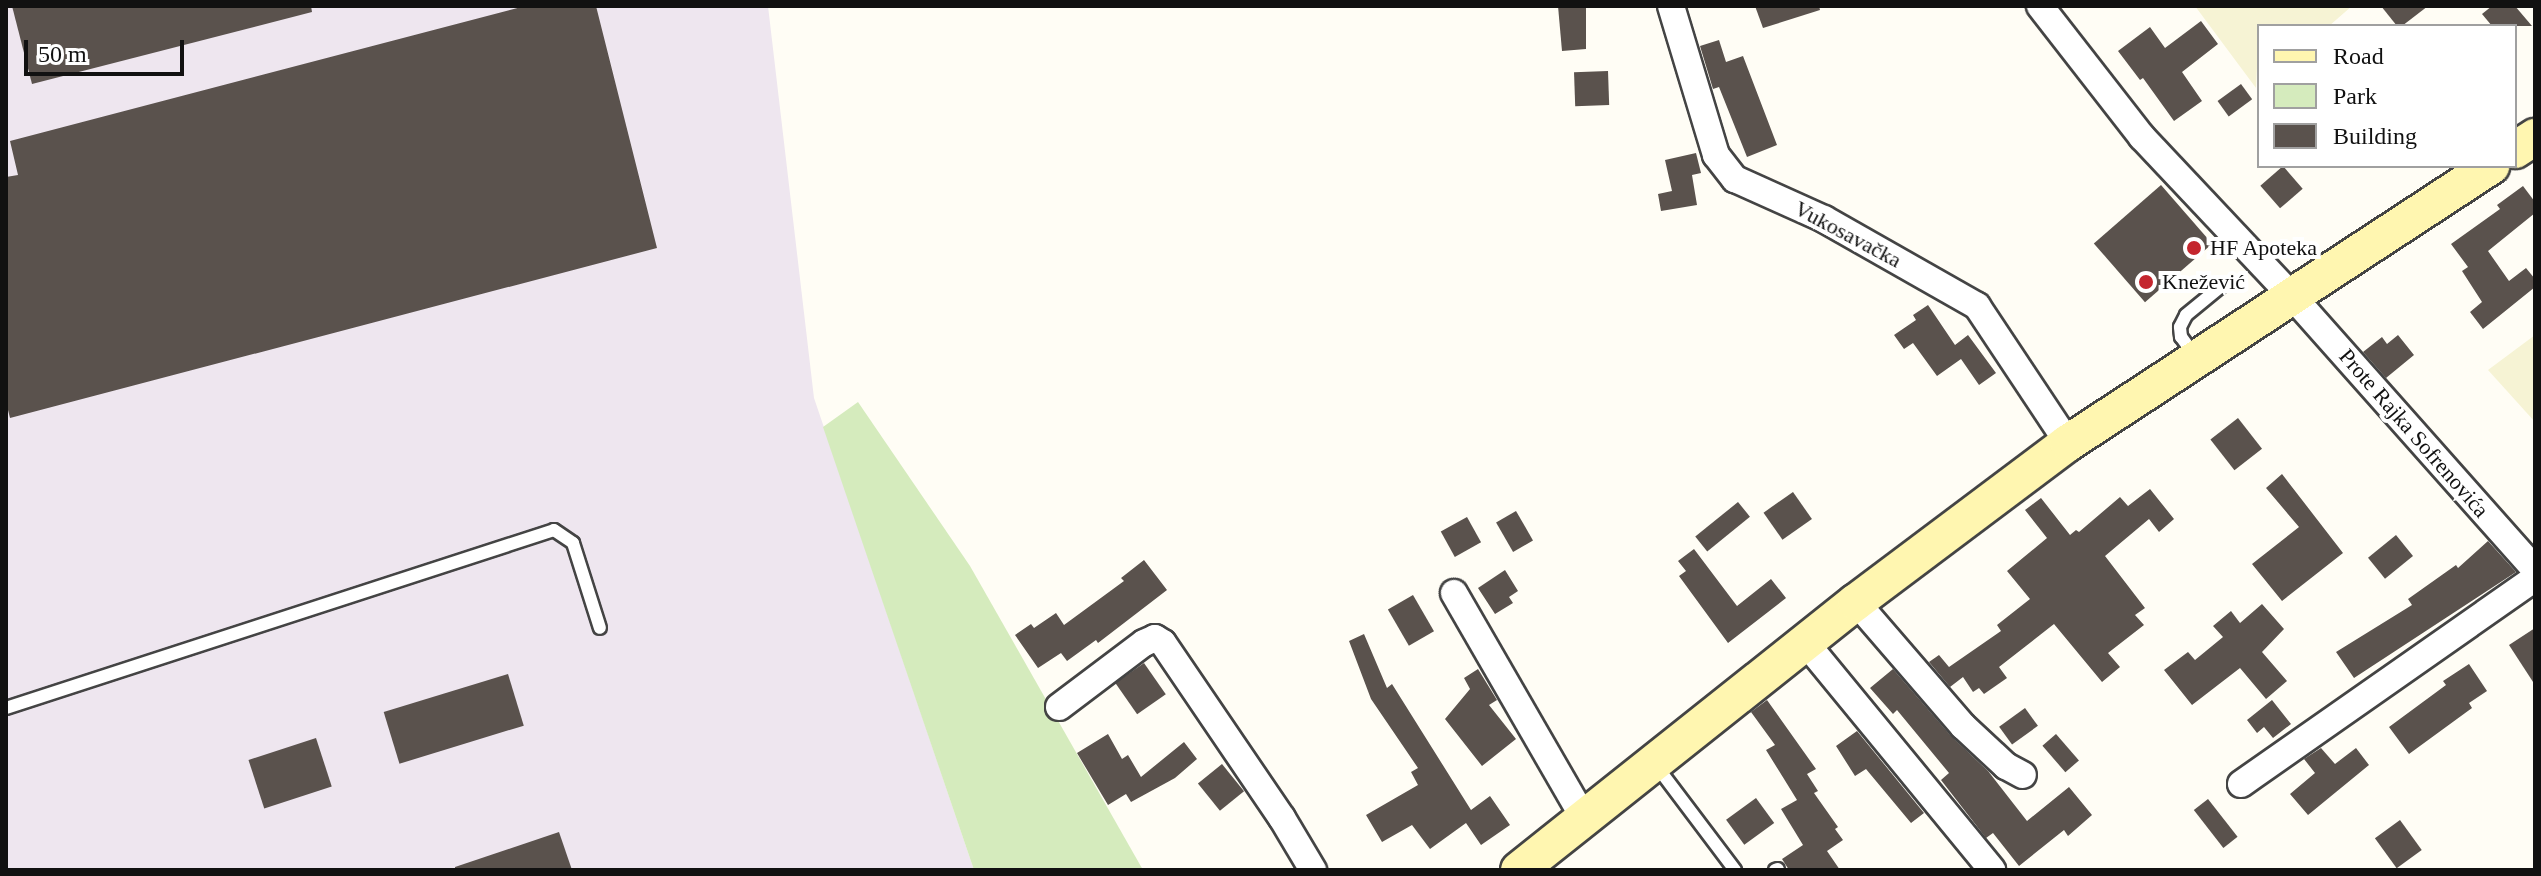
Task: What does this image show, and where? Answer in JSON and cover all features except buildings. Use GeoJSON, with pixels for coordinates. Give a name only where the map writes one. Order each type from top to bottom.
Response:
{"type":"FeatureCollection","features":[{"type":"Feature","properties":{"kind":"main road"},"geometry":{"type":"LineString","coordinates":[[2517,149],[2535,137]]}},
{"type":"Feature","properties":{"kind":"main road"},"geometry":{"type":"LineString","coordinates":[[1519,870],[1583,816],[1856,602],[2068,443],[2488,168]]}},
{"type":"Feature","properties":{"kind":"street","name":"Vukosavačka"},"geometry":{"type":"LineString","coordinates":[[1671,6],[1716,155],[1735,179],[1824,219],[1977,306],[2068,443]]}},
{"type":"Feature","properties":{"kind":"street","name":"Prote Rajka Sofrenovića"},"geometry":{"type":"LineString","coordinates":[[2040,6],[2142,137],[2293,297],[2535,570]]}},
{"type":"Feature","properties":{"kind":"street"},"geometry":{"type":"LineString","coordinates":[[2241,784],[2535,578]]}},
{"type":"Feature","properties":{"kind":"street"},"geometry":{"type":"LineString","coordinates":[[1454,593],[1583,816]]}},
{"type":"Feature","properties":{"kind":"street"},"geometry":{"type":"LineString","coordinates":[[1856,602],[1963,726],[2006,766],[2023,775]]}},
{"type":"Feature","properties":{"kind":"street"},"geometry":{"type":"LineString","coordinates":[[1059,707],[1144,643],[1155,638],[1163,643],[1313,870]]}},
{"type":"Feature","properties":{"kind":"street"},"geometry":{"type":"LineString","coordinates":[[1805,642],[1992,870]]}},
{"type":"Feature","properties":{"kind":"lane"},"geometry":{"type":"LineString","coordinates":[[2197,359],[2181,337],[2180,327],[2186,315],[2225,283]]}},
{"type":"Feature","properties":{"kind":"lane"},"geometry":{"type":"LineString","coordinates":[[6,708],[554,530],[573,543],[600,628]]}},
{"type":"Feature","properties":{"kind":"lane"},"geometry":{"type":"LineString","coordinates":[[1653,762],[1735,870]]}},
{"type":"Feature","properties":{"kind":"shaded area"},"geometry":{"type":"Polygon","coordinates":[[[6,6],[768,6],[814,398],[974,870],[6,870],[6,6]]]}},
{"type":"Feature","properties":{"kind":"shaded area"},"geometry":{"type":"Polygon","coordinates":[[[2195,6],[2352,6],[2331,24],[2257,24],[2256,88],[2195,6]]]}},
{"type":"Feature","properties":{"kind":"shaded area"},"geometry":{"type":"Polygon","coordinates":[[[2535,335],[2535,422],[2488,370],[2535,335]]]}},
{"type":"Feature","properties":{"kind":"green space"},"geometry":{"type":"Polygon","coordinates":[[[858,402],[970,566],[1143,870],[974,870],[823,427],[858,402]]]}},
{"type":"Feature","properties":{"kind":"place","name":"HF Apoteka"},"geometry":{"type":"Point","coordinates":[2194,248]}},
{"type":"Feature","properties":{"kind":"place","name":"Knežević"},"geometry":{"type":"Point","coordinates":[2146,282]}}]}
